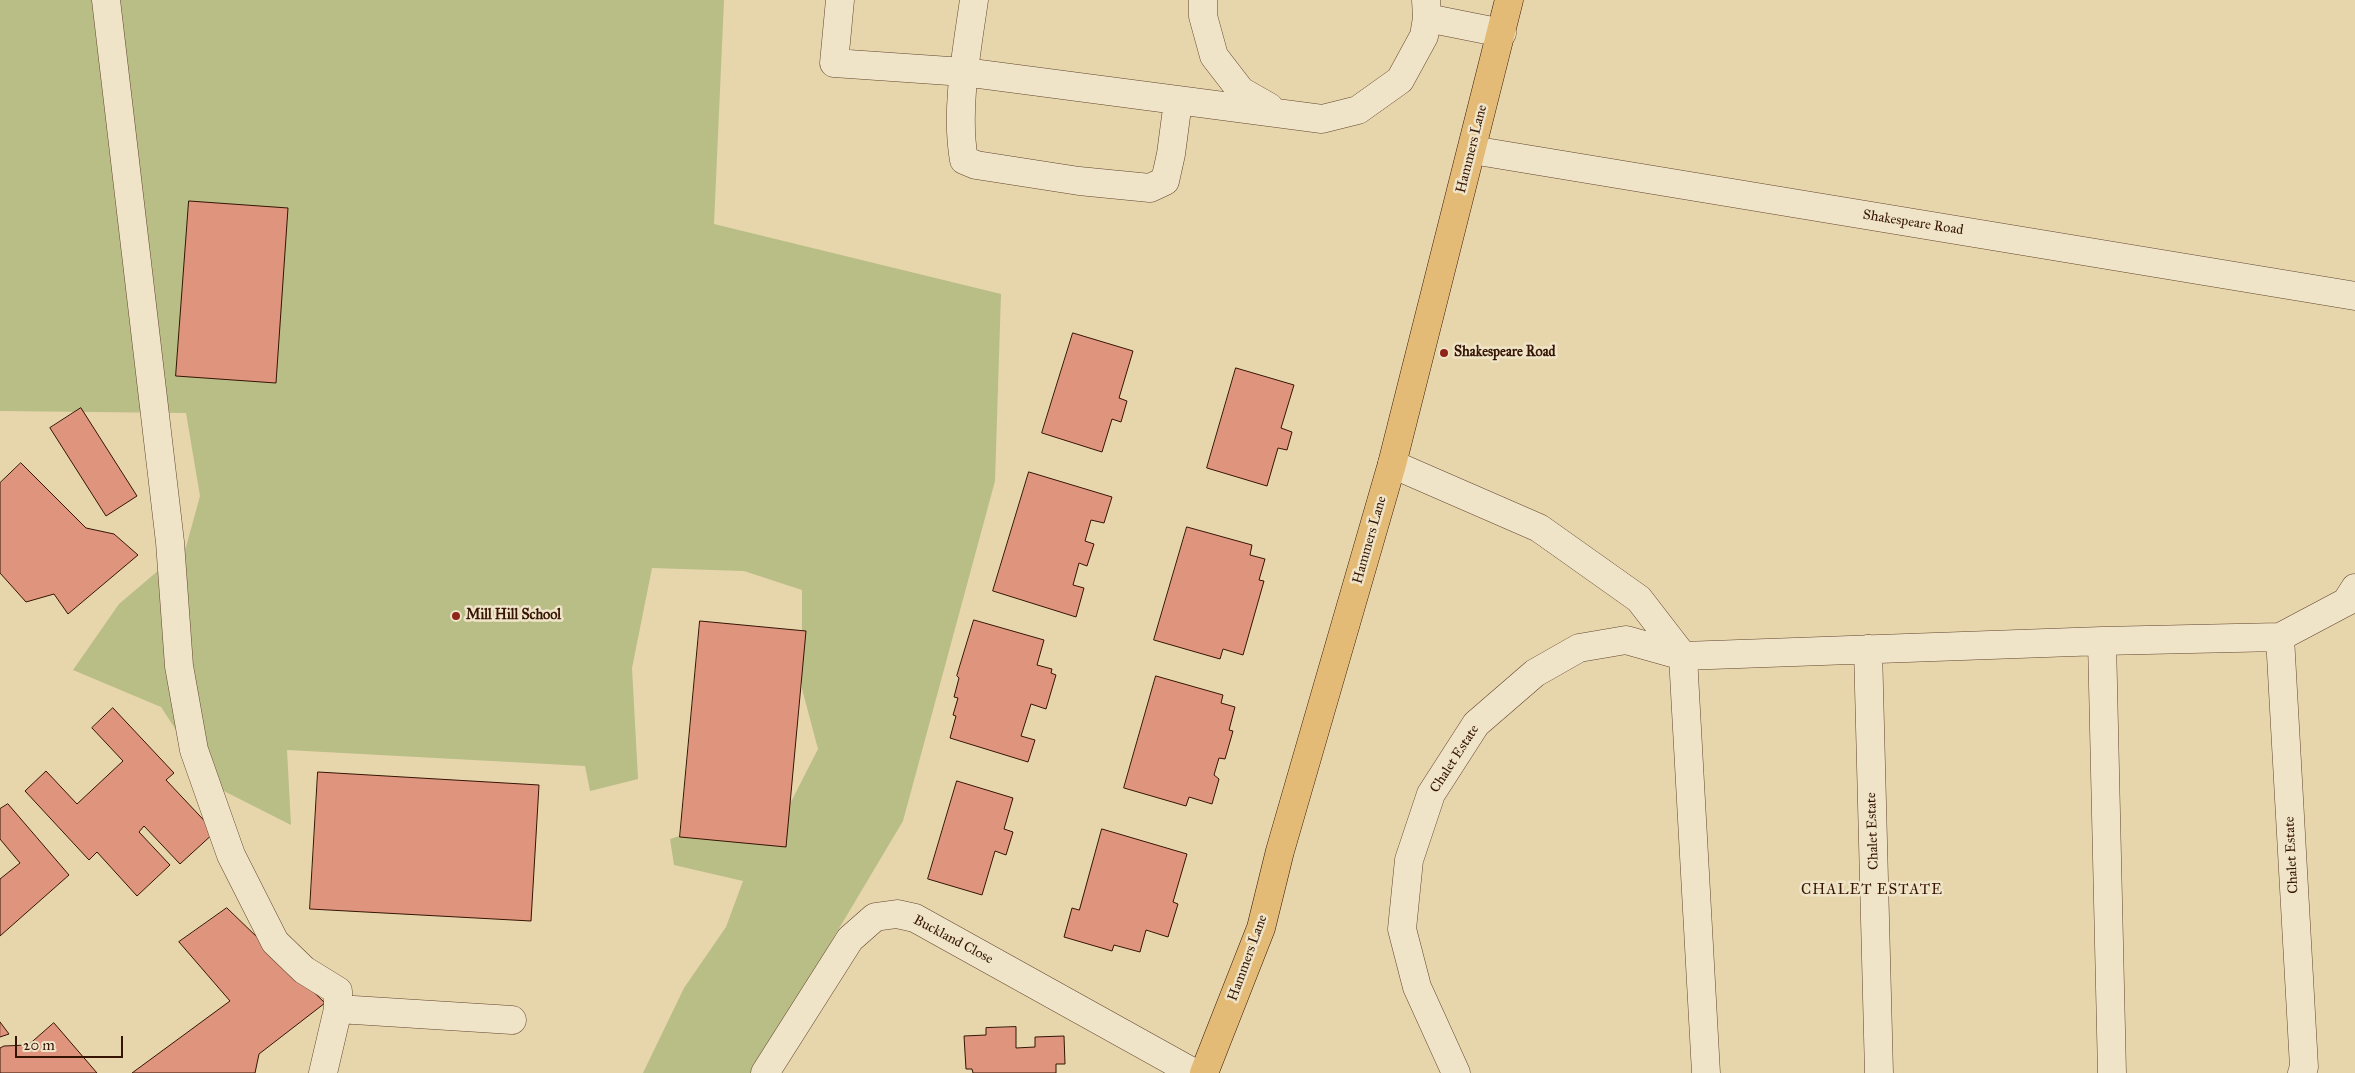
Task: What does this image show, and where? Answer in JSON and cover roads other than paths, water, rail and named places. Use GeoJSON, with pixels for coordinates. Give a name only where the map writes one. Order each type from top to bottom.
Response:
{"type":"FeatureCollection","features":[{"type":"Feature","properties":{"kind":"main road","name":"Hammers Lane"},"geometry":{"type":"LineString","coordinates":[[1204,1073],[1261,928],[1280,851],[1392,464],[1509,0]]}},
{"type":"Feature","properties":{"kind":"street"},"geometry":{"type":"LineString","coordinates":[[106,0],[170,542],[179,666],[194,750],[231,855],[275,942],[304,970],[338,991],[338,1009],[328,1072]]}},
{"type":"Feature","properties":{"kind":"street"},"geometry":{"type":"LineString","coordinates":[[840,0],[834,63],[964,72],[1322,118],[1358,110],[1400,80],[1424,36],[1427,9],[1502,33]]}},
{"type":"Feature","properties":{"kind":"street"},"geometry":{"type":"LineString","coordinates":[[974,0],[964,72],[961,141],[964,160],[976,164],[1079,181],[1150,188],[1164,181],[1171,154],[1178,101]]}},
{"type":"Feature","properties":{"kind":"street"},"geometry":{"type":"LineString","coordinates":[[1204,0],[1203,16],[1214,56],[1241,91],[1274,111]]}},
{"type":"Feature","properties":{"kind":"street","name":"Shakespeare Road"},"geometry":{"type":"LineString","coordinates":[[1472,150],[2355,296]]}},
{"type":"Feature","properties":{"kind":"street"},"geometry":{"type":"LineString","coordinates":[[1392,464],[1539,528],[1639,599],[1683,656],[1706,1073]]}},
{"type":"Feature","properties":{"kind":"street","name":"Chalet Estate"},"geometry":{"type":"LineString","coordinates":[[1456,1073],[1417,987],[1402,929],[1409,860],[1431,794],[1476,724],[1535,673],[1579,648],[1626,640],[1683,656],[2102,641],[2280,638],[2346,602],[2355,588]]}},
{"type":"Feature","properties":{"kind":"street","name":"Chalet Estate"},"geometry":{"type":"LineString","coordinates":[[2280,638],[2304,1067],[2302,1073]]}},
{"type":"Feature","properties":{"kind":"street"},"geometry":{"type":"LineString","coordinates":[[2102,641],[2112,1073]]}},
{"type":"Feature","properties":{"kind":"street","name":"Chalet Estate"},"geometry":{"type":"LineString","coordinates":[[1868,649],[1879,1073]]}},
{"type":"Feature","properties":{"kind":"street","name":"Buckland Close"},"geometry":{"type":"LineString","coordinates":[[765,1073],[850,939],[875,917],[897,914],[915,918],[1194,1073]]}},
{"type":"Feature","properties":{"kind":"street"},"geometry":{"type":"LineString","coordinates":[[338,1009],[512,1020]]}},
{"type":"Feature","properties":{"kind":"place","name":"Shakespeare Road"},"geometry":{"type":"Point","coordinates":[1444,353]}},
{"type":"Feature","properties":{"kind":"place","name":"Mill Hill School"},"geometry":{"type":"Point","coordinates":[456,616]}},
{"type":"Feature","properties":{"kind":"district","name":"CHALET ESTATE"},"geometry":{"type":"Point","coordinates":[1872,890]}}]}
